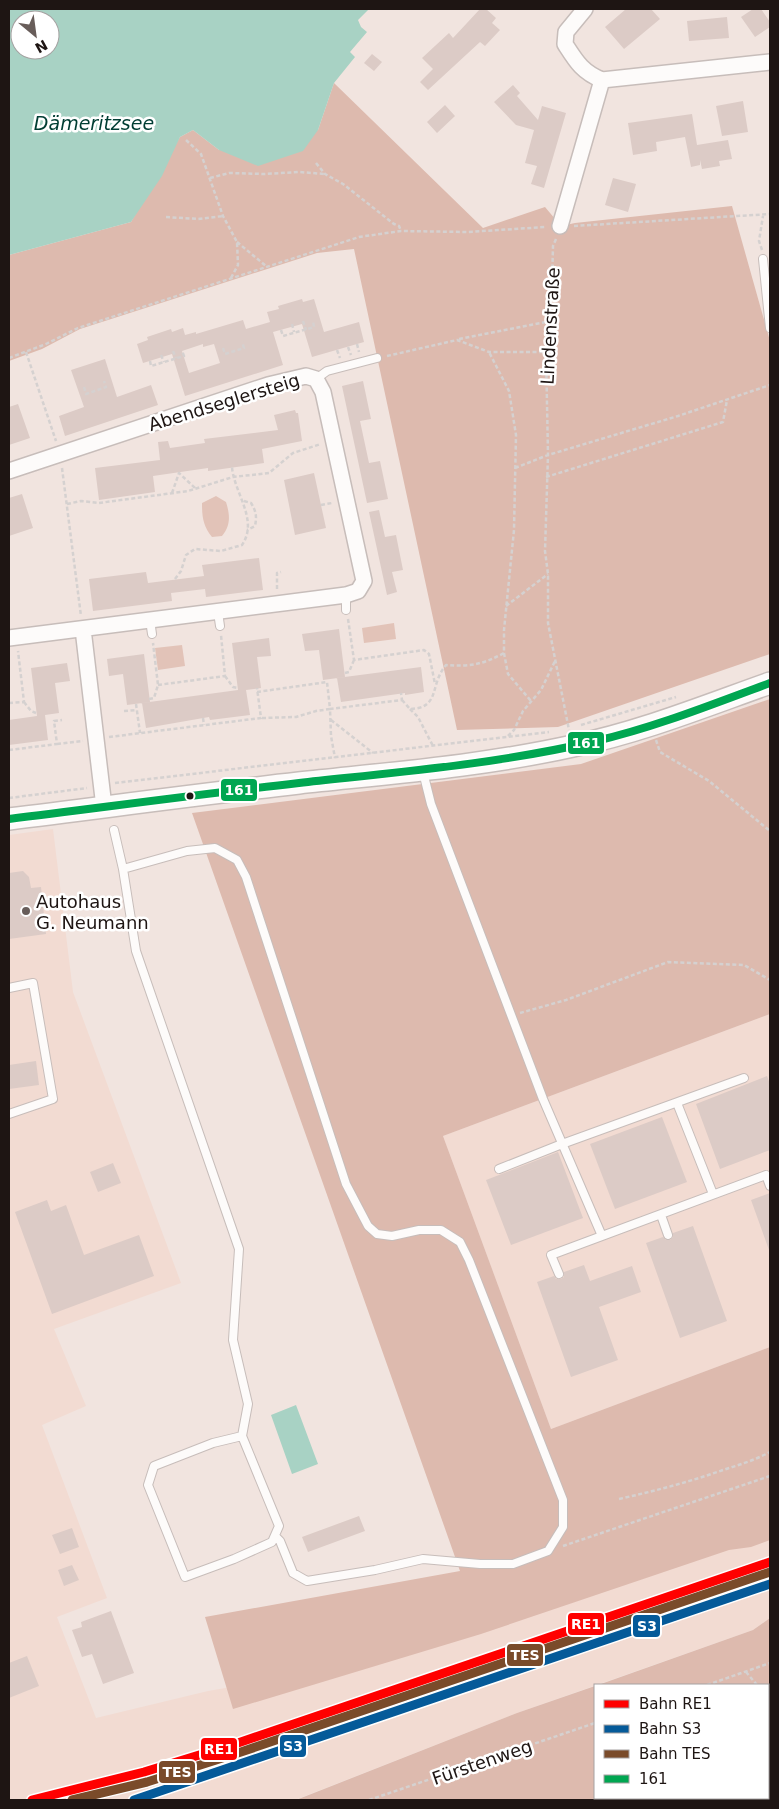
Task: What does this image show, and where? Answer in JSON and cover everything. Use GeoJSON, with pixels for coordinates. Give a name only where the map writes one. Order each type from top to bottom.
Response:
{"type":"FeatureCollection","features":[{"type":"Feature","properties":{"kind":"main road"},"geometry":{"type":"LineString","coordinates":[[9,819],[423,770],[513,757],[568,735],[613,737],[770,683]]}},
{"type":"Feature","properties":{"kind":"street"},"geometry":{"type":"LineString","coordinates":[[585,9],[566,32],[565,44],[578,65],[590,75],[602,80],[770,62]]}},
{"type":"Feature","properties":{"kind":"street"},"geometry":{"type":"LineString","coordinates":[[560,226],[602,80]]}},
{"type":"Feature","properties":{"kind":"street","name":"Abendseglersteig"},"geometry":{"type":"LineString","coordinates":[[9,471],[268,385],[306,376],[316,379],[323,392],[328,412],[362,566],[364,581],[350,599]]}},
{"type":"Feature","properties":{"kind":"street"},"geometry":{"type":"LineString","coordinates":[[12,638],[82,625],[151,627],[219,619],[350,599]]}},
{"type":"Feature","properties":{"kind":"street"},"geometry":{"type":"LineString","coordinates":[[82,625],[104,807]]}},
{"type":"Feature","properties":{"kind":"lane"},"geometry":{"type":"LineString","coordinates":[[763,259],[770,328]]}},
{"type":"Feature","properties":{"kind":"lane"},"geometry":{"type":"LineString","coordinates":[[316,379],[327,371],[377,358]]}},
{"type":"Feature","properties":{"kind":"lane"},"geometry":{"type":"LineString","coordinates":[[423,770],[431,804],[542,1099],[602,1236]]}},
{"type":"Feature","properties":{"kind":"lane"},"geometry":{"type":"LineString","coordinates":[[114,830],[123,869],[136,951],[239,1249],[234,1340],[248,1404],[242,1436],[279,1526],[272,1542],[234,1559],[185,1577],[148,1485],[154,1466],[213,1443],[242,1436]]}},
{"type":"Feature","properties":{"kind":"lane"},"geometry":{"type":"LineString","coordinates":[[123,869],[187,851],[215,848],[237,860],[246,877],[346,1184],[368,1226],[378,1234],[392,1236],[419,1230],[441,1230],[460,1242],[563,1500],[563,1527],[548,1551],[513,1564],[480,1564],[423,1559],[375,1570],[306,1581],[293,1573],[280,1540],[275,1536]]}},
{"type":"Feature","properties":{"kind":"lane"},"geometry":{"type":"LineString","coordinates":[[9,988],[33,983],[53,1098],[9,1114]]}},
{"type":"Feature","properties":{"kind":"lane"},"geometry":{"type":"LineString","coordinates":[[499,1169],[744,1078]]}},
{"type":"Feature","properties":{"kind":"lane"},"geometry":{"type":"LineString","coordinates":[[677,1102],[713,1194]]}},
{"type":"Feature","properties":{"kind":"lane"},"geometry":{"type":"LineString","coordinates":[[559,1274],[551,1256],[766,1175],[770,1186]]}},
{"type":"Feature","properties":{"kind":"lane"},"geometry":{"type":"LineString","coordinates":[[660,1215],[668,1235]]}},
{"type":"Feature","properties":{"kind":"path"},"geometry":{"type":"LineString","coordinates":[[186,140],[201,154],[223,216],[237,242],[266,266]]}},
{"type":"Feature","properties":{"kind":"path"},"geometry":{"type":"LineString","coordinates":[[316,163],[325,174],[343,184],[399,226],[401,230]]}},
{"type":"Feature","properties":{"kind":"path"},"geometry":{"type":"LineString","coordinates":[[210,178],[229,173],[265,174],[299,172],[325,174]]}},
{"type":"Feature","properties":{"kind":"path"},"geometry":{"type":"LineString","coordinates":[[9,358],[78,328],[359,237],[401,230],[468,232],[763,216],[770,214]]}},
{"type":"Feature","properties":{"kind":"path"},"geometry":{"type":"LineString","coordinates":[[166,217],[198,219],[223,216]]}},
{"type":"Feature","properties":{"kind":"path"},"geometry":{"type":"LineString","coordinates":[[763,216],[758,241],[763,259]]}},
{"type":"Feature","properties":{"kind":"path","name":"Lindenstraße"},"geometry":{"type":"LineString","coordinates":[[560,226],[553,246],[551,321],[546,352],[548,455],[545,551],[548,574],[548,623],[568,735]]}},
{"type":"Feature","properties":{"kind":"path"},"geometry":{"type":"LineString","coordinates":[[230,278],[238,265],[237,242]]}},
{"type":"Feature","properties":{"kind":"path"},"geometry":{"type":"LineString","coordinates":[[304,321],[306,330]]}},
{"type":"Feature","properties":{"kind":"path"},"geometry":{"type":"LineString","coordinates":[[281,330],[283,336],[306,330],[314,327],[313,321]]}},
{"type":"Feature","properties":{"kind":"path"},"geometry":{"type":"LineString","coordinates":[[377,358],[551,321]]}},
{"type":"Feature","properties":{"kind":"path"},"geometry":{"type":"LineString","coordinates":[[292,324],[294,333]]}},
{"type":"Feature","properties":{"kind":"path"},"geometry":{"type":"LineString","coordinates":[[457,340],[490,352],[546,352]]}},
{"type":"Feature","properties":{"kind":"path"},"geometry":{"type":"LineString","coordinates":[[223,348],[225,354],[244,348],[242,342]]}},
{"type":"Feature","properties":{"kind":"path"},"geometry":{"type":"LineString","coordinates":[[234,344],[236,350]]}},
{"type":"Feature","properties":{"kind":"path"},"geometry":{"type":"LineString","coordinates":[[173,351],[176,358]]}},
{"type":"Feature","properties":{"kind":"path"},"geometry":{"type":"LineString","coordinates":[[150,361],[151,366],[184,356],[182,351]]}},
{"type":"Feature","properties":{"kind":"path"},"geometry":{"type":"LineString","coordinates":[[26,352],[60,454],[82,625]]}},
{"type":"Feature","properties":{"kind":"path"},"geometry":{"type":"LineString","coordinates":[[490,352],[509,391],[516,435],[514,530],[504,630],[504,653],[508,674],[531,701]]}},
{"type":"Feature","properties":{"kind":"path"},"geometry":{"type":"LineString","coordinates":[[161,355],[164,362]]}},
{"type":"Feature","properties":{"kind":"path"},"geometry":{"type":"LineString","coordinates":[[84,388],[86,394],[98,390],[106,387],[104,381]]}},
{"type":"Feature","properties":{"kind":"path"},"geometry":{"type":"LineString","coordinates":[[96,384],[98,390]]}},
{"type":"Feature","properties":{"kind":"path"},"geometry":{"type":"LineString","coordinates":[[514,468],[548,455],[770,386]]}},
{"type":"Feature","properties":{"kind":"path"},"geometry":{"type":"LineString","coordinates":[[546,477],[723,422],[727,400]]}},
{"type":"Feature","properties":{"kind":"path"},"geometry":{"type":"LineString","coordinates":[[67,504],[81,501],[99,503],[172,493],[233,476],[269,473],[293,453],[321,443]]}},
{"type":"Feature","properties":{"kind":"path"},"geometry":{"type":"LineString","coordinates":[[175,579],[181,571],[186,555],[195,550],[221,551],[242,545],[248,536],[243,500],[233,476],[232,468]]}},
{"type":"Feature","properties":{"kind":"path"},"geometry":{"type":"LineString","coordinates":[[172,493],[180,473],[195,488]]}},
{"type":"Feature","properties":{"kind":"path"},"geometry":{"type":"LineString","coordinates":[[243,500],[251,502],[257,519],[255,526],[247,530]]}},
{"type":"Feature","properties":{"kind":"path"},"geometry":{"type":"LineString","coordinates":[[321,505],[333,502]]}},
{"type":"Feature","properties":{"kind":"path"},"geometry":{"type":"LineString","coordinates":[[277,596],[276,573],[281,572]]}},
{"type":"Feature","properties":{"kind":"path"},"geometry":{"type":"LineString","coordinates":[[506,606],[548,574]]}},
{"type":"Feature","properties":{"kind":"path"},"geometry":{"type":"LineString","coordinates":[[345,673],[350,672],[354,660],[350,599]]}},
{"type":"Feature","properties":{"kind":"path"},"geometry":{"type":"LineString","coordinates":[[219,619],[225,676],[232,687],[238,688]]}},
{"type":"Feature","properties":{"kind":"path"},"geometry":{"type":"LineString","coordinates":[[149,699],[154,698],[158,685],[151,627]]}},
{"type":"Feature","properties":{"kind":"path"},"geometry":{"type":"LineString","coordinates":[[12,638],[24,702],[31,711],[36,713]]}},
{"type":"Feature","properties":{"kind":"path"},"geometry":{"type":"LineString","coordinates":[[354,660],[424,650],[429,654],[435,687]]}},
{"type":"Feature","properties":{"kind":"path"},"geometry":{"type":"LineString","coordinates":[[410,708],[421,708],[431,702],[440,673],[446,665],[458,666],[485,663],[504,653]]}},
{"type":"Feature","properties":{"kind":"path"},"geometry":{"type":"LineString","coordinates":[[507,737],[514,730],[522,711],[541,690],[556,660]]}},
{"type":"Feature","properties":{"kind":"path"},"geometry":{"type":"LineString","coordinates":[[158,685],[225,676]]}},
{"type":"Feature","properties":{"kind":"path"},"geometry":{"type":"LineString","coordinates":[[261,718],[257,690],[327,681],[331,736],[335,758]]}},
{"type":"Feature","properties":{"kind":"path"},"geometry":{"type":"LineString","coordinates":[[401,693],[402,700],[418,717],[433,746]]}},
{"type":"Feature","properties":{"kind":"path"},"geometry":{"type":"LineString","coordinates":[[568,735],[676,697]]}},
{"type":"Feature","properties":{"kind":"path"},"geometry":{"type":"LineString","coordinates":[[107,738],[261,718],[296,716],[316,711],[402,700]]}},
{"type":"Feature","properties":{"kind":"path"},"geometry":{"type":"LineString","coordinates":[[9,704],[24,702]]}},
{"type":"Feature","properties":{"kind":"path"},"geometry":{"type":"LineString","coordinates":[[136,704],[140,733]]}},
{"type":"Feature","properties":{"kind":"path"},"geometry":{"type":"LineString","coordinates":[[124,711],[137,710]]}},
{"type":"Feature","properties":{"kind":"path"},"geometry":{"type":"LineString","coordinates":[[52,714],[57,744]]}},
{"type":"Feature","properties":{"kind":"path"},"geometry":{"type":"LineString","coordinates":[[202,718],[204,725]]}},
{"type":"Feature","properties":{"kind":"path"},"geometry":{"type":"LineString","coordinates":[[54,721],[62,720]]}},
{"type":"Feature","properties":{"kind":"path"},"geometry":{"type":"LineString","coordinates":[[331,720],[373,753]]}},
{"type":"Feature","properties":{"kind":"path"},"geometry":{"type":"LineString","coordinates":[[147,780],[555,731]]}},
{"type":"Feature","properties":{"kind":"path"},"geometry":{"type":"LineString","coordinates":[[655,735],[660,752],[709,781],[770,831]]}},
{"type":"Feature","properties":{"kind":"path"},"geometry":{"type":"LineString","coordinates":[[9,750],[87,740]]}},
{"type":"Feature","properties":{"kind":"path"},"geometry":{"type":"LineString","coordinates":[[9,798],[49,793]]}},
{"type":"Feature","properties":{"kind":"path"},"geometry":{"type":"LineString","coordinates":[[511,1015],[566,1000],[668,962],[744,965],[770,980]]}},
{"type":"Feature","properties":{"kind":"path"},"geometry":{"type":"LineString","coordinates":[[619,1500],[692,1481],[770,1452]]}},
{"type":"Feature","properties":{"kind":"path"},"geometry":{"type":"LineString","coordinates":[[548,1551],[770,1476]]}},
{"type":"Feature","properties":{"kind":"path"},"geometry":{"type":"LineString","coordinates":[[711,1684],[770,1663]]}},
{"type":"Feature","properties":{"kind":"path"},"geometry":{"type":"LineString","coordinates":[[746,1672],[756,1684]]}},
{"type":"Feature","properties":{"kind":"path","name":"Fürstenweg"},"geometry":{"type":"LineString","coordinates":[[368,1800],[594,1723]]}},
{"type":"Feature","properties":{"kind":"shaded area"},"geometry":{"type":"Polygon","coordinates":[[[334,83],[483,228],[545,207],[561,226],[732,206],[770,341],[770,654],[558,727],[457,730],[354,249],[317,253],[80,329],[42,349],[9,361],[9,255],[131,222],[180,137],[193,130],[219,150],[318,130],[334,83]]]}},
{"type":"Feature","properties":{"kind":"shaded area"},"geometry":{"type":"Polygon","coordinates":[[[216,496],[226,502],[229,520],[222,536],[212,537],[204,521],[202,503],[216,496]]]}},
{"type":"Feature","properties":{"kind":"shaded area"},"geometry":{"type":"Polygon","coordinates":[[[394,623],[396,639],[364,643],[362,628],[394,623]]]}},
{"type":"Feature","properties":{"kind":"shaded area"},"geometry":{"type":"Polygon","coordinates":[[[182,645],[185,666],[158,670],[155,648],[182,645]]]}},
{"type":"Feature","properties":{"kind":"shaded area"},"geometry":{"type":"Polygon","coordinates":[[[770,699],[770,1014],[443,1136],[551,1429],[770,1347],[770,1540],[751,1547],[729,1550],[481,1634],[233,1709],[205,1617],[460,1571],[192,813],[581,764],[770,699]]]}},
{"type":"Feature","properties":{"kind":"shaded area"},"geometry":{"type":"Polygon","coordinates":[[[53,829],[73,992],[181,1283],[54,1329],[86,1406],[42,1425],[107,1598],[57,1617],[96,1718],[208,1691],[326,1671],[770,1526],[770,1618],[753,1630],[599,1684],[594,1684],[594,1686],[517,1713],[295,1800],[9,1800],[9,835],[53,829]]]}},
{"type":"Feature","properties":{"kind":"shaded area"},"geometry":{"type":"Polygon","coordinates":[[[770,1014],[770,1347],[551,1429],[443,1136],[770,1014]]]}},
{"type":"Feature","properties":{"kind":"shaded area"},"geometry":{"type":"Polygon","coordinates":[[[770,1618],[770,1800],[296,1800],[517,1713],[594,1686],[594,1799],[769,1799],[769,1684],[601,1684],[753,1630],[770,1618]]]}},
{"type":"Feature","properties":{"kind":"water","name":"Dämeritzsee"},"geometry":{"type":"Polygon","coordinates":[[[9,9],[369,9],[358,20],[361,27],[367,32],[350,52],[355,57],[334,83],[318,130],[303,151],[258,166],[219,150],[193,130],[180,137],[162,176],[131,222],[9,255],[9,9]]]}},
{"type":"Feature","properties":{"kind":"water"},"geometry":{"type":"Polygon","coordinates":[[[296,1405],[318,1464],[292,1474],[271,1415],[296,1405]]]}},
{"type":"Feature","properties":{"kind":"building"},"geometry":{"type":"Polygon","coordinates":[[[480,9],[486,9],[496,18],[492,23],[500,30],[485,46],[480,42],[428,90],[420,82],[433,69],[422,58],[449,33],[453,38],[480,9]]]}},
{"type":"Feature","properties":{"kind":"building"},"geometry":{"type":"Polygon","coordinates":[[[626,9],[651,9],[660,19],[624,49],[605,27],[626,9]]]}},
{"type":"Feature","properties":{"kind":"building"},"geometry":{"type":"Polygon","coordinates":[[[753,9],[761,9],[770,22],[770,27],[755,37],[741,17],[753,9]]]}},
{"type":"Feature","properties":{"kind":"building"},"geometry":{"type":"Polygon","coordinates":[[[727,17],[729,38],[689,41],[687,21],[727,17]]]}},
{"type":"Feature","properties":{"kind":"building"},"geometry":{"type":"Polygon","coordinates":[[[372,54],[382,62],[374,71],[364,63],[372,54]]]}},
{"type":"Feature","properties":{"kind":"building"},"geometry":{"type":"Polygon","coordinates":[[[513,85],[520,93],[517,96],[538,120],[542,106],[566,113],[544,188],[531,184],[537,166],[525,163],[534,130],[516,125],[494,102],[513,85]]]}},
{"type":"Feature","properties":{"kind":"building"},"geometry":{"type":"Polygon","coordinates":[[[743,101],[748,132],[722,136],[716,106],[743,101]]]}},
{"type":"Feature","properties":{"kind":"building"},"geometry":{"type":"Polygon","coordinates":[[[445,105],[455,116],[437,133],[427,122],[445,105]]]}},
{"type":"Feature","properties":{"kind":"building"},"geometry":{"type":"Polygon","coordinates":[[[692,114],[697,145],[728,140],[732,159],[719,161],[720,166],[702,169],[700,160],[700,165],[691,167],[685,137],[656,142],[657,151],[633,155],[628,123],[692,114]]]}},
{"type":"Feature","properties":{"kind":"building"},"geometry":{"type":"Polygon","coordinates":[[[613,178],[636,184],[628,212],[605,205],[613,178]]]}},
{"type":"Feature","properties":{"kind":"building"},"geometry":{"type":"Polygon","coordinates":[[[302,299],[303,302],[314,299],[324,332],[359,322],[364,342],[312,357],[302,324],[273,332],[283,365],[185,396],[172,354],[143,363],[137,344],[148,340],[147,337],[171,329],[172,332],[183,328],[185,335],[196,332],[196,334],[243,320],[246,329],[270,322],[267,312],[279,309],[278,306],[302,299]],[[203,344],[182,351],[189,373],[220,363],[214,344],[203,347],[203,344]]]}},
{"type":"Feature","properties":{"kind":"building"},"geometry":{"type":"Polygon","coordinates":[[[105,359],[117,397],[151,385],[158,405],[65,436],[59,416],[84,407],[71,370],[105,359]]]}},
{"type":"Feature","properties":{"kind":"building"},"geometry":{"type":"Polygon","coordinates":[[[363,381],[371,419],[360,421],[369,463],[380,461],[388,499],[367,503],[342,386],[363,381]]]}},
{"type":"Feature","properties":{"kind":"building"},"geometry":{"type":"Polygon","coordinates":[[[18,404],[30,438],[9,445],[9,407],[18,404]]]}},
{"type":"Feature","properties":{"kind":"building"},"geometry":{"type":"Polygon","coordinates":[[[295,410],[298,413],[302,441],[262,449],[264,463],[208,471],[208,468],[153,476],[155,492],[99,500],[95,468],[160,460],[158,442],[168,441],[170,448],[205,443],[204,439],[278,430],[274,415],[295,410]]]}},
{"type":"Feature","properties":{"kind":"building"},"geometry":{"type":"Polygon","coordinates":[[[314,473],[326,528],[295,535],[284,480],[314,473]]]}},
{"type":"Feature","properties":{"kind":"building"},"geometry":{"type":"Polygon","coordinates":[[[22,494],[33,528],[9,536],[9,498],[22,494]]]}},
{"type":"Feature","properties":{"kind":"building"},"geometry":{"type":"Polygon","coordinates":[[[379,510],[385,537],[396,535],[403,570],[392,572],[397,592],[387,595],[369,512],[379,510]]]}},
{"type":"Feature","properties":{"kind":"building"},"geometry":{"type":"Polygon","coordinates":[[[259,558],[263,590],[206,597],[205,589],[171,593],[172,601],[93,611],[89,579],[146,572],[148,583],[204,576],[202,565],[259,558]]]}},
{"type":"Feature","properties":{"kind":"building"},"geometry":{"type":"Polygon","coordinates":[[[339,629],[345,677],[323,680],[319,650],[305,651],[302,634],[339,629]]]}},
{"type":"Feature","properties":{"kind":"building"},"geometry":{"type":"Polygon","coordinates":[[[269,638],[271,656],[257,657],[261,688],[246,690],[250,715],[210,720],[209,717],[146,728],[142,703],[238,690],[232,643],[269,638]]]}},
{"type":"Feature","properties":{"kind":"building"},"geometry":{"type":"Polygon","coordinates":[[[144,654],[150,702],[127,705],[123,674],[109,676],[107,659],[144,654]]]}},
{"type":"Feature","properties":{"kind":"building"},"geometry":{"type":"Polygon","coordinates":[[[67,663],[70,681],[55,683],[59,713],[45,715],[48,740],[9,745],[9,720],[37,716],[31,668],[67,663]]]}},
{"type":"Feature","properties":{"kind":"building"},"geometry":{"type":"Polygon","coordinates":[[[421,667],[424,692],[341,702],[337,678],[421,667]]]}},
{"type":"Feature","properties":{"kind":"building","name":"Autohaus G. Neumann"},"geometry":{"type":"Polygon","coordinates":[[[23,871],[29,877],[31,888],[41,887],[46,934],[9,939],[9,873],[23,871]]]}},
{"type":"Feature","properties":{"kind":"building"},"geometry":{"type":"Polygon","coordinates":[[[36,1061],[39,1085],[9,1089],[9,1065],[36,1061]]]}},
{"type":"Feature","properties":{"kind":"building"},"geometry":{"type":"Polygon","coordinates":[[[767,1076],[770,1084],[770,1150],[720,1169],[696,1104],[767,1076]]]}},
{"type":"Feature","properties":{"kind":"building"},"geometry":{"type":"Polygon","coordinates":[[[662,1117],[687,1182],[615,1209],[590,1144],[662,1117]]]}},
{"type":"Feature","properties":{"kind":"building"},"geometry":{"type":"Polygon","coordinates":[[[558,1152],[583,1218],[511,1245],[486,1180],[558,1152]]]}},
{"type":"Feature","properties":{"kind":"building"},"geometry":{"type":"Polygon","coordinates":[[[113,1163],[121,1183],[98,1192],[90,1172],[113,1163]]]}},
{"type":"Feature","properties":{"kind":"building"},"geometry":{"type":"Polygon","coordinates":[[[770,1193],[770,1250],[769,1250],[751,1200],[770,1193]]]}},
{"type":"Feature","properties":{"kind":"building"},"geometry":{"type":"Polygon","coordinates":[[[47,1200],[51,1211],[66,1205],[84,1255],[139,1235],[154,1276],[52,1314],[15,1212],[47,1200]]]}},
{"type":"Feature","properties":{"kind":"building"},"geometry":{"type":"Polygon","coordinates":[[[693,1226],[727,1321],[680,1338],[646,1243],[663,1237],[666,1240],[670,1240],[673,1237],[673,1233],[693,1226]]]}},
{"type":"Feature","properties":{"kind":"building"},"geometry":{"type":"Polygon","coordinates":[[[584,1265],[590,1281],[632,1266],[641,1292],[599,1307],[618,1360],[571,1377],[537,1282],[554,1276],[556,1279],[561,1279],[564,1277],[564,1272],[584,1265]]]}},
{"type":"Feature","properties":{"kind":"building"},"geometry":{"type":"Polygon","coordinates":[[[359,1516],[365,1531],[308,1552],[302,1537],[359,1516]]]}},
{"type":"Feature","properties":{"kind":"building"},"geometry":{"type":"Polygon","coordinates":[[[72,1528],[79,1547],[60,1554],[52,1535],[72,1528]]]}},
{"type":"Feature","properties":{"kind":"building"},"geometry":{"type":"Polygon","coordinates":[[[72,1565],[79,1580],[64,1586],[58,1570],[72,1565]]]}},
{"type":"Feature","properties":{"kind":"building"},"geometry":{"type":"Polygon","coordinates":[[[111,1611],[134,1673],[103,1684],[92,1654],[82,1657],[72,1630],[82,1627],[81,1622],[111,1611]]]}},
{"type":"Feature","properties":{"kind":"building"},"geometry":{"type":"Polygon","coordinates":[[[27,1656],[39,1686],[9,1698],[9,1663],[27,1656]]]}},
{"type":"Feature","properties":{"kind":"rail line","name":"RE1"},"geometry":{"type":"LineString","coordinates":[[32,1800],[144,1772],[235,1744],[770,1562]]}},
{"type":"Feature","properties":{"kind":"rail line","name":"TES"},"geometry":{"type":"LineString","coordinates":[[72,1800],[147,1782],[238,1753],[770,1572]]}},
{"type":"Feature","properties":{"kind":"rail line","name":"S3"},"geometry":{"type":"LineString","coordinates":[[134,1800],[770,1584]]}},
{"type":"Feature","properties":{"kind":"transit line","name":"161"},"geometry":{"type":"LineString","coordinates":[[9,819],[522,756],[596,741],[640,729],[770,683]]}},
{"type":"Feature","properties":{"kind":"place","name":"Autohaus G. Neumann"},"geometry":{"type":"Point","coordinates":[26,911]}}]}
